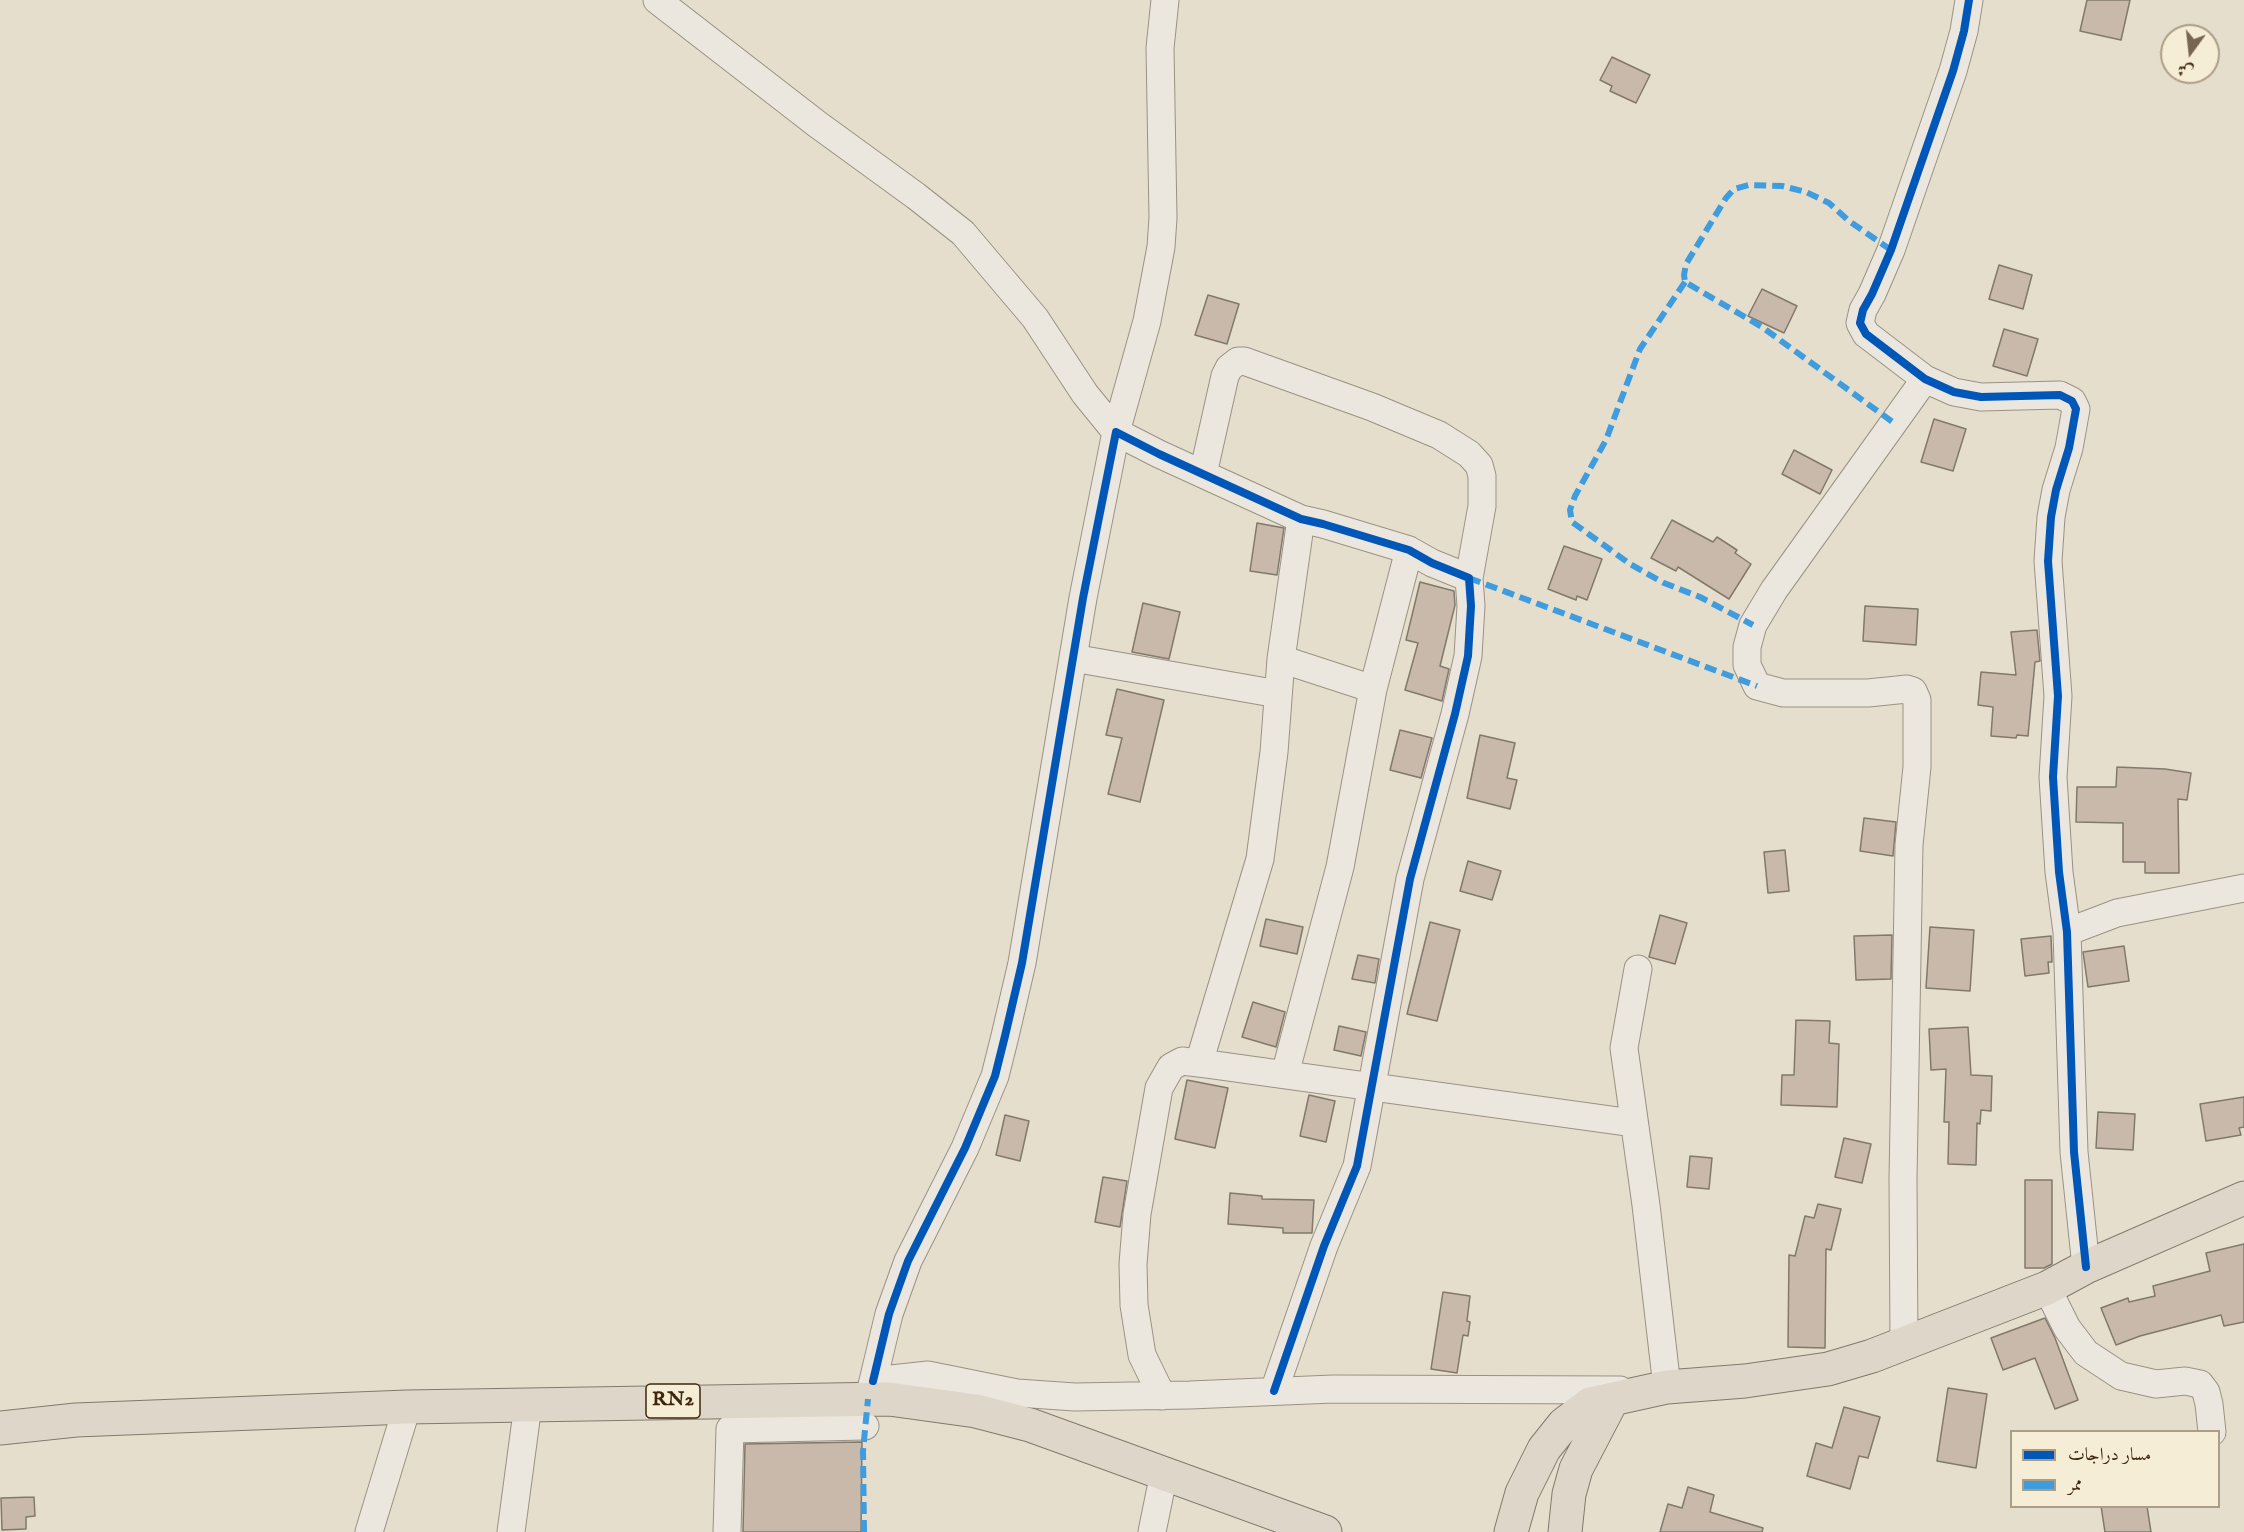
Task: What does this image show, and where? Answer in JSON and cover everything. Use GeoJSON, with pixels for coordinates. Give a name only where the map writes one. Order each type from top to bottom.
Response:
{"type":"FeatureCollection","features":[{"type":"Feature","properties":{"kind":"main road"},"geometry":{"type":"LineString","coordinates":[[1492,1532],[1513,1520],[1536,1463],[1564,1424],[1590,1404],[1658,1388],[1745,1381],[1828,1369],[1904,1344],[1959,1320],[2047,1288],[2086,1267],[2244,1198]]}},
{"type":"Feature","properties":{"kind":"main road","name":"RN2"},"geometry":{"type":"LineString","coordinates":[[0,1428],[76,1420],[407,1407],[869,1402],[889,1399],[928,1403],[1030,1425],[1325,1532]]}},
{"type":"Feature","properties":{"kind":"main road"},"geometry":{"type":"LineString","coordinates":[[1565,1532],[1569,1494],[1576,1469],[1612,1400]]}},
{"type":"Feature","properties":{"kind":"street"},"geometry":{"type":"LineString","coordinates":[[657,0],[793,106],[916,195],[963,233],[1035,318],[1085,394],[1116,432],[1301,519],[1409,550],[1432,563],[1468,578]]}},
{"type":"Feature","properties":{"kind":"street"},"geometry":{"type":"LineString","coordinates":[[869,1402],[889,1314],[908,1261],[964,1148],[995,1076],[1022,963],[1073,658],[1116,432],[1147,321],[1161,247],[1163,218],[1160,48],[1165,0]]}},
{"type":"Feature","properties":{"kind":"street"},"geometry":{"type":"LineString","coordinates":[[1969,0],[1960,49],[1953,70],[1891,250],[1863,310],[1860,323],[1866,334],[1925,379],[1954,392],[1981,397],[2061,395],[2072,401],[2076,409],[2069,448],[2055,490],[2050,517],[2048,561],[2058,696],[2053,777],[2059,872],[2067,932],[2074,1152],[2086,1267]]}},
{"type":"Feature","properties":{"kind":"street"},"geometry":{"type":"LineString","coordinates":[[1203,474],[1225,376],[1229,368],[1238,361],[1244,361],[1372,406],[1438,435],[1469,454],[1479,465],[1482,476],[1482,506],[1468,578],[1471,606],[1468,656],[1455,714],[1410,879],[1357,1166],[1324,1246],[1274,1391]]}},
{"type":"Feature","properties":{"kind":"street"},"geometry":{"type":"LineString","coordinates":[[1904,1344],[1903,1179],[1909,845],[1917,767],[1917,700],[1913,691],[1907,689],[1869,693],[1783,693],[1758,686],[1747,665],[1747,647],[1753,625],[1774,590],[1925,379]]}},
{"type":"Feature","properties":{"kind":"street"},"geometry":{"type":"LineString","coordinates":[[1199,1063],[1260,859],[1274,752],[1281,659],[1301,519]]}},
{"type":"Feature","properties":{"kind":"street"},"geometry":{"type":"LineString","coordinates":[[1285,1074],[1340,867],[1373,689],[1409,550]]}},
{"type":"Feature","properties":{"kind":"street"},"geometry":{"type":"LineString","coordinates":[[1073,658],[1278,694]]}},
{"type":"Feature","properties":{"kind":"street"},"geometry":{"type":"LineString","coordinates":[[1281,659],[1373,689]]}},
{"type":"Feature","properties":{"kind":"street"},"geometry":{"type":"LineString","coordinates":[[2067,932],[2117,913],[2244,888]]}},
{"type":"Feature","properties":{"kind":"street"},"geometry":{"type":"LineString","coordinates":[[727,1532],[730,1429],[869,1402],[928,1375],[1017,1393],[1075,1397],[1333,1389],[1658,1388],[1646,1205],[1624,1048],[1638,969]]}},
{"type":"Feature","properties":{"kind":"street"},"geometry":{"type":"LineString","coordinates":[[1162,1396],[1142,1354],[1134,1305],[1133,1264],[1137,1214],[1159,1088],[1171,1067],[1182,1061],[1199,1063],[1633,1123]]}},
{"type":"Feature","properties":{"kind":"street"},"geometry":{"type":"LineString","coordinates":[[2047,1288],[2067,1328],[2086,1353],[2121,1376],[2156,1384],[2185,1381],[2200,1384],[2206,1392],[2212,1430]]}},
{"type":"Feature","properties":{"kind":"street"},"geometry":{"type":"LineString","coordinates":[[511,1532],[528,1405]]}},
{"type":"Feature","properties":{"kind":"street"},"geometry":{"type":"LineString","coordinates":[[369,1532],[407,1407]]}},
{"type":"Feature","properties":{"kind":"street"},"geometry":{"type":"LineString","coordinates":[[1152,1532],[1164,1473]]}},
{"type":"Feature","properties":{"kind":"building"},"geometry":{"type":"Polygon","coordinates":[[[2087,0],[2130,0],[2121,40],[2080,31],[2087,0]]]}},
{"type":"Feature","properties":{"kind":"building"},"geometry":{"type":"Polygon","coordinates":[[[1612,57],[1650,75],[1636,103],[1610,91],[1612,86],[1600,80],[1612,57]]]}},
{"type":"Feature","properties":{"kind":"building"},"geometry":{"type":"Polygon","coordinates":[[[1999,265],[2032,275],[2023,309],[1989,299],[1999,265]]]}},
{"type":"Feature","properties":{"kind":"building"},"geometry":{"type":"Polygon","coordinates":[[[1762,289],[1797,306],[1784,333],[1748,316],[1762,289]]]}},
{"type":"Feature","properties":{"kind":"building"},"geometry":{"type":"Polygon","coordinates":[[[1208,295],[1239,304],[1227,344],[1195,335],[1208,295]]]}},
{"type":"Feature","properties":{"kind":"building"},"geometry":{"type":"Polygon","coordinates":[[[2004,329],[2038,339],[2027,376],[1993,366],[2004,329]]]}},
{"type":"Feature","properties":{"kind":"building"},"geometry":{"type":"Polygon","coordinates":[[[1934,419],[1966,429],[1953,471],[1921,462],[1934,419]]]}},
{"type":"Feature","properties":{"kind":"building"},"geometry":{"type":"Polygon","coordinates":[[[1794,450],[1832,470],[1820,494],[1782,474],[1794,450]]]}},
{"type":"Feature","properties":{"kind":"building"},"geometry":{"type":"Polygon","coordinates":[[[1672,520],[1713,542],[1717,537],[1737,550],[1735,553],[1751,564],[1729,599],[1678,567],[1676,571],[1651,558],[1672,520]]]}},
{"type":"Feature","properties":{"kind":"building"},"geometry":{"type":"Polygon","coordinates":[[[1257,523],[1284,528],[1277,575],[1250,571],[1257,523]]]}},
{"type":"Feature","properties":{"kind":"building"},"geometry":{"type":"Polygon","coordinates":[[[1564,546],[1602,559],[1587,600],[1577,596],[1576,600],[1548,589],[1564,546]]]}},
{"type":"Feature","properties":{"kind":"building"},"geometry":{"type":"Polygon","coordinates":[[[1420,582],[1454,591],[1455,605],[1440,666],[1449,669],[1442,701],[1405,690],[1418,643],[1406,640],[1420,582]]]}},
{"type":"Feature","properties":{"kind":"building"},"geometry":{"type":"Polygon","coordinates":[[[1143,603],[1180,612],[1169,659],[1132,652],[1143,603]]]}},
{"type":"Feature","properties":{"kind":"building"},"geometry":{"type":"Polygon","coordinates":[[[1865,606],[1918,609],[1916,645],[1863,641],[1865,606]]]}},
{"type":"Feature","properties":{"kind":"building"},"geometry":{"type":"Polygon","coordinates":[[[2037,630],[2040,661],[2035,662],[2028,736],[2017,735],[2016,738],[1991,736],[1993,707],[1978,705],[1981,672],[2016,675],[2011,632],[2037,630]]]}},
{"type":"Feature","properties":{"kind":"building"},"geometry":{"type":"Polygon","coordinates":[[[1117,689],[1164,700],[1140,802],[1108,794],[1122,738],[1106,735],[1117,689]]]}},
{"type":"Feature","properties":{"kind":"building"},"geometry":{"type":"Polygon","coordinates":[[[1400,730],[1432,738],[1421,778],[1390,770],[1400,730]]]}},
{"type":"Feature","properties":{"kind":"building"},"geometry":{"type":"Polygon","coordinates":[[[1480,735],[1515,743],[1507,778],[1517,780],[1510,809],[1467,798],[1480,735]]]}},
{"type":"Feature","properties":{"kind":"building"},"geometry":{"type":"Polygon","coordinates":[[[2117,767],[2165,769],[2191,773],[2187,800],[2178,799],[2179,873],[2145,873],[2145,862],[2123,862],[2123,823],[2076,822],[2077,787],[2116,787],[2117,767]]]}},
{"type":"Feature","properties":{"kind":"building"},"geometry":{"type":"Polygon","coordinates":[[[1864,818],[1896,822],[1893,856],[1860,851],[1864,818]]]}},
{"type":"Feature","properties":{"kind":"building"},"geometry":{"type":"Polygon","coordinates":[[[1785,850],[1789,891],[1768,893],[1764,852],[1785,850]]]}},
{"type":"Feature","properties":{"kind":"building"},"geometry":{"type":"Polygon","coordinates":[[[1468,861],[1501,871],[1492,900],[1460,891],[1468,861]]]}},
{"type":"Feature","properties":{"kind":"building"},"geometry":{"type":"Polygon","coordinates":[[[1660,915],[1687,923],[1675,964],[1649,957],[1660,915]]]}},
{"type":"Feature","properties":{"kind":"building"},"geometry":{"type":"Polygon","coordinates":[[[1266,919],[1303,927],[1297,954],[1260,946],[1266,919]]]}},
{"type":"Feature","properties":{"kind":"building"},"geometry":{"type":"Polygon","coordinates":[[[1430,922],[1460,930],[1437,1021],[1407,1014],[1430,922]]]}},
{"type":"Feature","properties":{"kind":"building"},"geometry":{"type":"Polygon","coordinates":[[[1930,927],[1974,930],[1970,991],[1926,988],[1930,927]]]}},
{"type":"Feature","properties":{"kind":"building"},"geometry":{"type":"Polygon","coordinates":[[[1892,935],[1891,979],[1856,980],[1854,936],[1892,935]]]}},
{"type":"Feature","properties":{"kind":"building"},"geometry":{"type":"Polygon","coordinates":[[[2051,936],[2052,962],[2048,962],[2049,973],[2025,976],[2021,939],[2051,936]]]}},
{"type":"Feature","properties":{"kind":"building"},"geometry":{"type":"Polygon","coordinates":[[[2124,946],[2129,981],[2088,987],[2083,952],[2124,946]]]}},
{"type":"Feature","properties":{"kind":"building"},"geometry":{"type":"Polygon","coordinates":[[[1358,955],[1379,959],[1375,983],[1352,979],[1358,955]]]}},
{"type":"Feature","properties":{"kind":"building"},"geometry":{"type":"Polygon","coordinates":[[[1253,1002],[1285,1012],[1276,1047],[1242,1037],[1253,1002]]]}},
{"type":"Feature","properties":{"kind":"building"},"geometry":{"type":"Polygon","coordinates":[[[1796,1020],[1830,1021],[1829,1043],[1839,1044],[1837,1107],[1781,1105],[1782,1075],[1794,1075],[1796,1020]]]}},
{"type":"Feature","properties":{"kind":"building"},"geometry":{"type":"Polygon","coordinates":[[[1339,1026],[1366,1032],[1361,1056],[1334,1050],[1339,1026]]]}},
{"type":"Feature","properties":{"kind":"building"},"geometry":{"type":"Polygon","coordinates":[[[1968,1027],[1971,1075],[1992,1076],[1991,1111],[1981,1110],[1980,1124],[1977,1123],[1976,1165],[1948,1164],[1949,1122],[1944,1122],[1946,1069],[1931,1070],[1929,1029],[1968,1027]]]}},
{"type":"Feature","properties":{"kind":"building"},"geometry":{"type":"Polygon","coordinates":[[[1187,1080],[1228,1088],[1215,1148],[1175,1139],[1187,1080]]]}},
{"type":"Feature","properties":{"kind":"building"},"geometry":{"type":"Polygon","coordinates":[[[1309,1095],[1335,1101],[1326,1142],[1300,1136],[1309,1095]]]}},
{"type":"Feature","properties":{"kind":"building"},"geometry":{"type":"Polygon","coordinates":[[[2244,1097],[2244,1127],[2239,1128],[2241,1135],[2206,1141],[2200,1104],[2244,1097]]]}},
{"type":"Feature","properties":{"kind":"building"},"geometry":{"type":"Polygon","coordinates":[[[2098,1112],[2135,1114],[2133,1150],[2096,1148],[2098,1112]]]}},
{"type":"Feature","properties":{"kind":"building"},"geometry":{"type":"Polygon","coordinates":[[[1005,1115],[1029,1121],[1020,1161],[996,1155],[1005,1115]]]}},
{"type":"Feature","properties":{"kind":"building"},"geometry":{"type":"Polygon","coordinates":[[[1844,1138],[1871,1144],[1862,1183],[1835,1177],[1844,1138]]]}},
{"type":"Feature","properties":{"kind":"building"},"geometry":{"type":"Polygon","coordinates":[[[1690,1156],[1712,1158],[1709,1189],[1687,1187],[1690,1156]]]}},
{"type":"Feature","properties":{"kind":"building"},"geometry":{"type":"Polygon","coordinates":[[[1103,1177],[1127,1181],[1120,1227],[1095,1222],[1103,1177]]]}},
{"type":"Feature","properties":{"kind":"building"},"geometry":{"type":"Polygon","coordinates":[[[2025,1180],[2052,1180],[2052,1264],[2044,1268],[2025,1268],[2025,1180]]]}},
{"type":"Feature","properties":{"kind":"building"},"geometry":{"type":"Polygon","coordinates":[[[1230,1193],[1262,1196],[1262,1199],[1314,1200],[1312,1233],[1283,1233],[1283,1228],[1228,1224],[1230,1193]]]}},
{"type":"Feature","properties":{"kind":"building"},"geometry":{"type":"Polygon","coordinates":[[[1818,1204],[1841,1209],[1831,1250],[1826,1249],[1825,1348],[1788,1347],[1789,1255],[1795,1256],[1805,1216],[1814,1218],[1818,1204]]]}},
{"type":"Feature","properties":{"kind":"building"},"geometry":{"type":"Polygon","coordinates":[[[2244,1244],[2244,1322],[2224,1326],[2221,1315],[2140,1336],[2116,1345],[2101,1308],[2128,1298],[2129,1302],[2155,1296],[2153,1286],[2210,1271],[2206,1253],[2244,1244]]]}},
{"type":"Feature","properties":{"kind":"building"},"geometry":{"type":"Polygon","coordinates":[[[1443,1292],[1470,1296],[1468,1336],[1463,1335],[1457,1373],[1431,1369],[1443,1292]]]}},
{"type":"Feature","properties":{"kind":"building"},"geometry":{"type":"Polygon","coordinates":[[[2045,1318],[2055,1338],[2078,1400],[2055,1409],[2035,1358],[2003,1370],[1991,1338],[2045,1318]]]}},
{"type":"Feature","properties":{"kind":"building"},"geometry":{"type":"Polygon","coordinates":[[[1948,1388],[1987,1394],[1976,1468],[1937,1461],[1948,1388]]]}},
{"type":"Feature","properties":{"kind":"building"},"geometry":{"type":"Polygon","coordinates":[[[1844,1407],[1880,1417],[1868,1458],[1859,1456],[1850,1489],[1807,1476],[1816,1443],[1832,1448],[1844,1407]]]}},
{"type":"Feature","properties":{"kind":"building"},"geometry":{"type":"Polygon","coordinates":[[[862,1442],[861,1532],[743,1532],[745,1444],[862,1442]]]}},
{"type":"Feature","properties":{"kind":"building"},"geometry":{"type":"Polygon","coordinates":[[[1688,1487],[1714,1495],[1710,1512],[1763,1528],[1762,1532],[1660,1532],[1668,1504],[1682,1508],[1688,1487]]]}},
{"type":"Feature","properties":{"kind":"building"},"geometry":{"type":"Polygon","coordinates":[[[34,1497],[35,1516],[26,1517],[26,1529],[2,1530],[1,1498],[34,1497]]]}},
{"type":"Feature","properties":{"kind":"building"},"geometry":{"type":"Polygon","coordinates":[[[2101,1508],[2147,1508],[2151,1532],[2105,1532],[2101,1508]]]}},
{"type":"Feature","properties":{"kind":"marked path"},"geometry":{"type":"LineString","coordinates":[[1891,250],[1849,221],[1829,203],[1806,192],[1782,186],[1749,185],[1734,189],[1726,198],[1686,264],[1684,275],[1685,282],[1762,327],[1894,423]]}},
{"type":"Feature","properties":{"kind":"marked path"},"geometry":{"type":"LineString","coordinates":[[1685,282],[1640,349],[1606,440],[1575,496],[1570,510],[1572,522],[1630,564],[1664,583],[1700,597],[1753,625]]}},
{"type":"Feature","properties":{"kind":"marked path"},"geometry":{"type":"LineString","coordinates":[[1469,578],[1757,686]]}},
{"type":"Feature","properties":{"kind":"marked path"},"geometry":{"type":"LineString","coordinates":[[864,1532],[863,1451],[868,1399]]}},
{"type":"Feature","properties":{"kind":"cycle path"},"geometry":{"type":"LineString","coordinates":[[1969,0],[1964,31],[1953,71],[1891,250],[1863,310],[1860,323],[1866,334],[1925,379],[1954,392],[1981,397],[2060,395],[2072,401],[2076,409],[2069,448],[2056,490],[2051,517],[2048,561],[2058,696],[2053,777],[2059,872],[2067,932],[2074,1152],[2086,1267]]}},
{"type":"Feature","properties":{"kind":"cycle path"},"geometry":{"type":"LineString","coordinates":[[873,1381],[889,1314],[908,1261],[965,1148],[995,1076],[1022,963],[1083,598],[1116,432],[1301,519],[1409,550],[1432,563],[1469,578],[1471,606],[1468,656],[1455,714],[1410,879],[1357,1166],[1324,1246],[1274,1391]]}}]}
